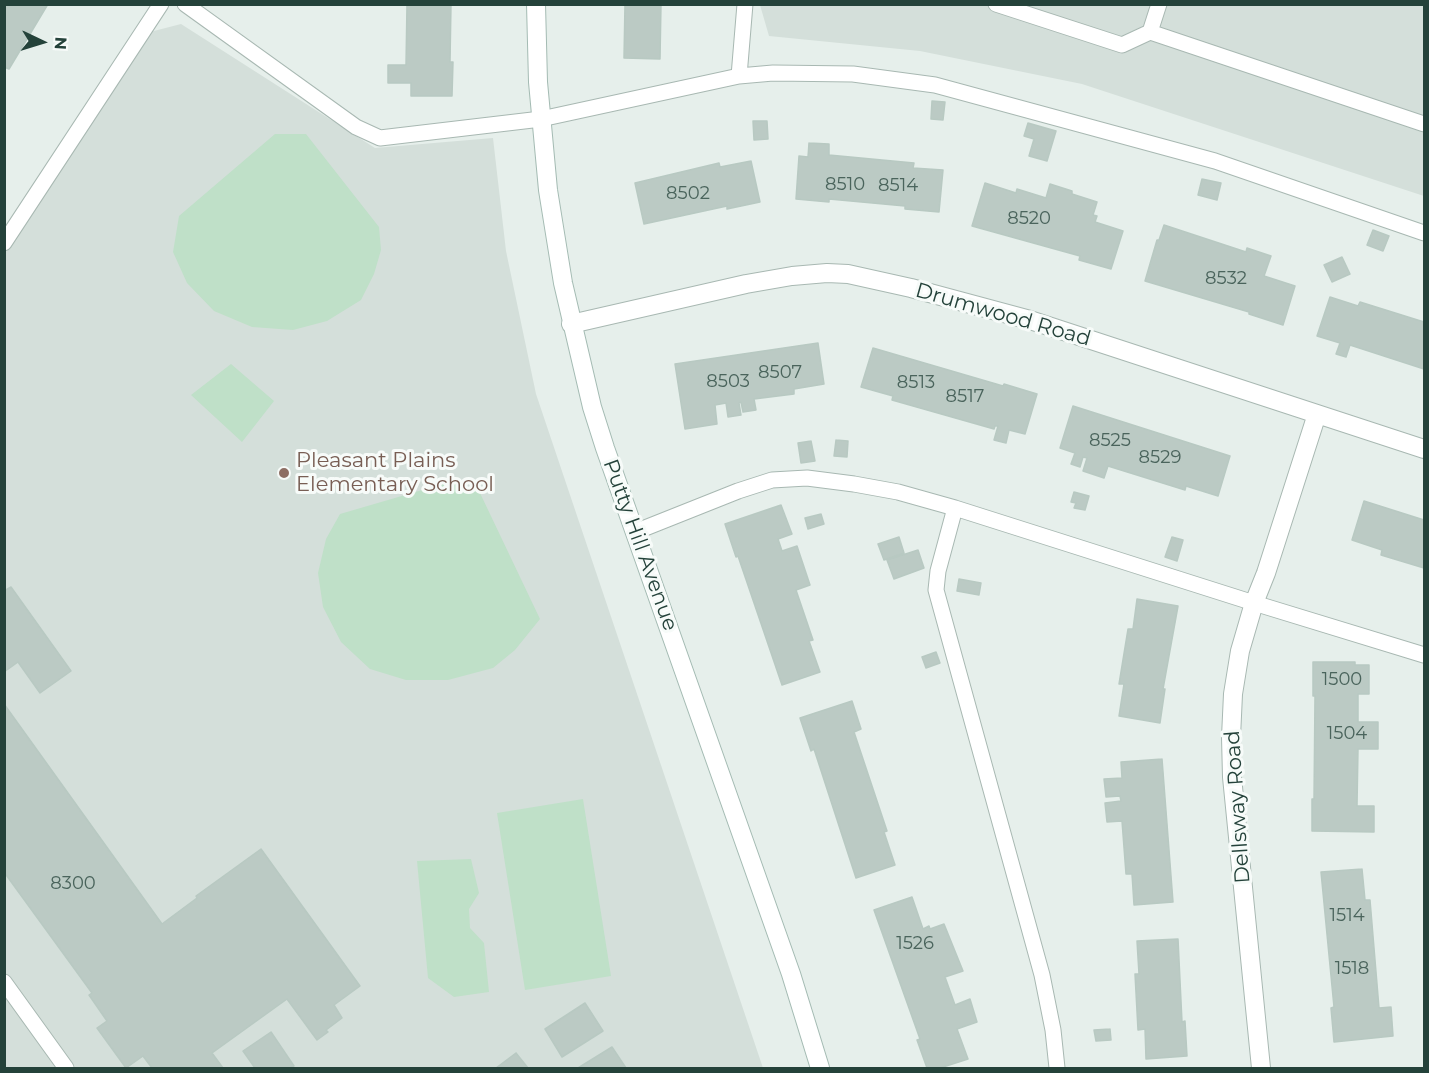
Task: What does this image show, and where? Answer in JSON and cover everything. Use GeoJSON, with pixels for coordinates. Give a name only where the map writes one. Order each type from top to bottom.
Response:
{"type":"FeatureCollection","features":[{"type":"Feature","properties":{"kind":"street","name":"Putty Hill Avenue"},"geometry":{"type":"LineString","coordinates":[[536,4],[537,62],[544,157],[553,225],[571,324],[599,428],[791,974],[820,1068]]}},
{"type":"Feature","properties":{"kind":"street","name":"Drumwood Road"},"geometry":{"type":"LineString","coordinates":[[571,324],[769,280],[827,273],[848,273],[1030,320],[1425,449]]}},
{"type":"Feature","properties":{"kind":"street","name":"Dellsway Road"},"geometry":{"type":"LineString","coordinates":[[1261,1068],[1232,777],[1233,694],[1240,651],[1254,603],[1266,573],[1317,414]]}},
{"type":"Feature","properties":{"kind":"lane"},"geometry":{"type":"LineString","coordinates":[[4,243],[161,4]]}},
{"type":"Feature","properties":{"kind":"lane"},"geometry":{"type":"LineString","coordinates":[[184,4],[357,127],[380,138],[541,119],[740,76],[773,72],[853,74],[935,85],[1215,161],[1425,233]]}},
{"type":"Feature","properties":{"kind":"lane"},"geometry":{"type":"LineString","coordinates":[[740,76],[746,4]]}},
{"type":"Feature","properties":{"kind":"lane"},"geometry":{"type":"LineString","coordinates":[[996,4],[1122,45],[1150,32],[1425,124]]}},
{"type":"Feature","properties":{"kind":"lane"},"geometry":{"type":"LineString","coordinates":[[1150,32],[1159,4]]}},
{"type":"Feature","properties":{"kind":"lane"},"geometry":{"type":"LineString","coordinates":[[635,532],[772,480],[807,478],[854,484],[898,492],[955,508],[1425,655]]}},
{"type":"Feature","properties":{"kind":"lane"},"geometry":{"type":"LineString","coordinates":[[955,508],[938,571],[936,590],[1042,975],[1053,1030],[1057,1068]]}},
{"type":"Feature","properties":{"kind":"lane"},"geometry":{"type":"LineString","coordinates":[[4,981],[66,1068]]}},
{"type":"Feature","properties":{"kind":"shaded area"},"geometry":{"type":"Polygon","coordinates":[[[760,5],[1424,5],[1424,196],[1082,84],[920,51],[769,36],[760,5]]]}},
{"type":"Feature","properties":{"kind":"shaded area","name":"Pleasant Plains Elementary School"},"geometry":{"type":"Polygon","coordinates":[[[181,24],[375,148],[493,138],[506,251],[536,394],[763,1068],[5,1068],[5,253],[150,32],[181,24]]]}},
{"type":"Feature","properties":{"kind":"green space"},"geometry":{"type":"Polygon","coordinates":[[[275,134],[306,134],[379,227],[381,250],[374,274],[361,300],[327,321],[293,330],[252,327],[214,311],[187,283],[173,252],[179,216],[275,134]]]}},
{"type":"Feature","properties":{"kind":"green space"},"geometry":{"type":"Polygon","coordinates":[[[231,364],[274,401],[242,442],[191,395],[231,364]]]}},
{"type":"Feature","properties":{"kind":"green space"},"geometry":{"type":"Polygon","coordinates":[[[453,481],[480,493],[540,619],[515,650],[493,668],[448,680],[406,680],[370,669],[341,642],[323,607],[318,573],[326,539],[340,514],[453,481]]]}},
{"type":"Feature","properties":{"kind":"green space"},"geometry":{"type":"Polygon","coordinates":[[[583,799],[611,976],[525,990],[497,813],[583,799]]]}},
{"type":"Feature","properties":{"kind":"green space"},"geometry":{"type":"Polygon","coordinates":[[[471,859],[479,893],[469,909],[470,928],[484,943],[489,992],[454,997],[428,978],[417,861],[471,859]]]}},
{"type":"Feature","properties":{"kind":"building"},"geometry":{"type":"Polygon","coordinates":[[[4,4],[48,4],[9,69],[4,67],[4,4]]]}},
{"type":"Feature","properties":{"kind":"building"},"geometry":{"type":"Polygon","coordinates":[[[407,4],[451,4],[452,96],[411,96],[411,83],[388,83],[388,65],[406,65],[407,4]]]}},
{"type":"Feature","properties":{"kind":"building"},"geometry":{"type":"Polygon","coordinates":[[[625,4],[661,4],[660,59],[624,58],[625,4]]]}},
{"type":"Feature","properties":{"kind":"building"},"geometry":{"type":"Polygon","coordinates":[[[932,101],[945,102],[943,120],[931,119],[932,101]]]}},
{"type":"Feature","properties":{"kind":"building"},"geometry":{"type":"Polygon","coordinates":[[[753,121],[767,121],[768,139],[754,140],[753,121]]]}},
{"type":"Feature","properties":{"kind":"building"},"geometry":{"type":"Polygon","coordinates":[[[1028,123],[1056,131],[1047,161],[1029,156],[1034,139],[1024,136],[1028,123]]]}},
{"type":"Feature","properties":{"kind":"building"},"geometry":{"type":"Polygon","coordinates":[[[809,143],[829,144],[829,155],[914,163],[913,168],[943,170],[939,212],[905,209],[905,206],[829,199],[829,202],[796,199],[799,156],[808,157],[809,143]]]}},
{"type":"Feature","properties":{"kind":"building"},"geometry":{"type":"Polygon","coordinates":[[[751,161],[760,202],[727,209],[727,206],[644,224],[635,183],[719,163],[720,167],[751,161]]]}},
{"type":"Feature","properties":{"kind":"building"},"geometry":{"type":"Polygon","coordinates":[[[1202,179],[1221,183],[1217,200],[1198,195],[1202,179]]]}},
{"type":"Feature","properties":{"kind":"building"},"geometry":{"type":"Polygon","coordinates":[[[985,183],[1016,193],[1017,189],[1046,198],[1050,184],[1097,202],[1093,215],[1097,216],[1095,222],[1123,231],[1111,269],[1079,260],[1080,256],[972,226],[985,183]]]}},
{"type":"Feature","properties":{"kind":"building"},"geometry":{"type":"Polygon","coordinates":[[[1164,225],[1246,252],[1247,248],[1271,256],[1264,276],[1295,286],[1283,325],[1249,314],[1249,312],[1145,281],[1157,240],[1159,240],[1164,225]]]}},
{"type":"Feature","properties":{"kind":"building"},"geometry":{"type":"Polygon","coordinates":[[[1373,230],[1389,236],[1383,251],[1367,245],[1373,230]]]}},
{"type":"Feature","properties":{"kind":"building"},"geometry":{"type":"Polygon","coordinates":[[[1342,257],[1350,274],[1332,282],[1324,265],[1342,257]]]}},
{"type":"Feature","properties":{"kind":"building"},"geometry":{"type":"Polygon","coordinates":[[[1330,297],[1358,306],[1360,302],[1424,322],[1424,369],[1350,345],[1346,357],[1336,354],[1340,343],[1317,336],[1330,297]]]}},
{"type":"Feature","properties":{"kind":"building"},"geometry":{"type":"Polygon","coordinates":[[[818,343],[824,384],[794,389],[794,394],[754,399],[756,410],[743,412],[741,402],[739,403],[741,415],[728,417],[726,403],[715,405],[717,424],[685,429],[675,364],[818,343]]]}},
{"type":"Feature","properties":{"kind":"building"},"geometry":{"type":"Polygon","coordinates":[[[873,348],[1037,394],[1025,434],[1009,430],[1006,443],[994,440],[998,426],[994,429],[892,400],[893,396],[861,387],[873,348]]]}},
{"type":"Feature","properties":{"kind":"building"},"geometry":{"type":"Polygon","coordinates":[[[1073,406],[1230,456],[1218,496],[1186,486],[1185,490],[1108,466],[1104,478],[1083,471],[1087,458],[1083,457],[1080,467],[1071,464],[1075,453],[1060,448],[1073,406]]]}},
{"type":"Feature","properties":{"kind":"building"},"geometry":{"type":"Polygon","coordinates":[[[836,440],[848,441],[847,457],[834,456],[836,440]]]}},
{"type":"Feature","properties":{"kind":"building"},"geometry":{"type":"Polygon","coordinates":[[[811,441],[815,461],[801,463],[798,443],[811,441]]]}},
{"type":"Feature","properties":{"kind":"building"},"geometry":{"type":"Polygon","coordinates":[[[1074,492],[1089,496],[1085,510],[1074,508],[1076,503],[1071,502],[1074,492]]]}},
{"type":"Feature","properties":{"kind":"building"},"geometry":{"type":"Polygon","coordinates":[[[1364,501],[1424,520],[1424,568],[1381,555],[1382,550],[1352,540],[1364,501]]]}},
{"type":"Feature","properties":{"kind":"building"},"geometry":{"type":"Polygon","coordinates":[[[781,505],[792,534],[778,539],[782,551],[797,546],[810,585],[796,590],[813,640],[809,641],[820,672],[782,685],[725,524],[781,505]]]}},
{"type":"Feature","properties":{"kind":"building"},"geometry":{"type":"Polygon","coordinates":[[[821,514],[824,524],[808,529],[805,518],[821,514]]]}},
{"type":"Feature","properties":{"kind":"building"},"geometry":{"type":"Polygon","coordinates":[[[899,537],[904,553],[884,560],[878,544],[899,537]]]}},
{"type":"Feature","properties":{"kind":"building"},"geometry":{"type":"Polygon","coordinates":[[[1172,537],[1183,540],[1177,561],[1165,557],[1172,537]]]}},
{"type":"Feature","properties":{"kind":"building"},"geometry":{"type":"Polygon","coordinates":[[[918,550],[924,568],[894,579],[887,560],[918,550]]]}},
{"type":"Feature","properties":{"kind":"building"},"geometry":{"type":"Polygon","coordinates":[[[959,579],[981,583],[979,595],[957,591],[959,579]]]}},
{"type":"Feature","properties":{"kind":"building"},"geometry":{"type":"Polygon","coordinates":[[[11,587],[71,671],[40,693],[18,662],[4,672],[4,591],[11,587]]]}},
{"type":"Feature","properties":{"kind":"building"},"geometry":{"type":"Polygon","coordinates":[[[1137,599],[1178,606],[1163,689],[1165,689],[1160,723],[1119,716],[1124,684],[1119,684],[1128,629],[1133,629],[1137,599]]]}},
{"type":"Feature","properties":{"kind":"building"},"geometry":{"type":"Polygon","coordinates":[[[936,652],[940,663],[926,668],[922,657],[936,652]]]}},
{"type":"Feature","properties":{"kind":"building"},"geometry":{"type":"Polygon","coordinates":[[[1313,662],[1355,662],[1355,665],[1369,665],[1369,694],[1358,694],[1358,722],[1378,722],[1378,749],[1358,749],[1357,806],[1374,806],[1374,832],[1312,831],[1315,696],[1313,696],[1313,662]]]}},
{"type":"Feature","properties":{"kind":"building"},"geometry":{"type":"Polygon","coordinates":[[[852,701],[861,729],[854,732],[887,831],[884,832],[895,865],[856,878],[814,749],[811,751],[800,718],[852,701]]]}},
{"type":"Feature","properties":{"kind":"building"},"geometry":{"type":"Polygon","coordinates":[[[4,704],[162,924],[261,849],[360,986],[334,1005],[342,1018],[317,1040],[287,999],[212,1053],[223,1068],[152,1068],[143,1056],[126,1068],[97,1028],[107,1021],[89,995],[92,993],[4,872],[4,704]]]}},
{"type":"Feature","properties":{"kind":"building"},"geometry":{"type":"Polygon","coordinates":[[[1162,759],[1173,902],[1134,905],[1132,874],[1126,874],[1122,821],[1107,822],[1105,803],[1121,801],[1120,796],[1106,797],[1104,779],[1122,778],[1121,762],[1162,759]]]}},
{"type":"Feature","properties":{"kind":"building"},"geometry":{"type":"Polygon","coordinates":[[[1362,869],[1365,900],[1370,900],[1379,1008],[1391,1007],[1393,1036],[1334,1042],[1331,1008],[1334,1007],[1321,872],[1362,869]]]}},
{"type":"Feature","properties":{"kind":"building"},"geometry":{"type":"Polygon","coordinates":[[[912,897],[923,929],[944,924],[963,971],[945,977],[955,1005],[970,999],[977,1022],[957,1029],[968,1059],[940,1068],[927,1068],[917,1040],[920,1039],[874,910],[912,897]]]}},
{"type":"Feature","properties":{"kind":"building"},"geometry":{"type":"Polygon","coordinates":[[[1178,939],[1182,1022],[1185,1021],[1187,1056],[1146,1059],[1145,1029],[1138,1030],[1135,974],[1139,974],[1137,941],[1178,939]]]}},
{"type":"Feature","properties":{"kind":"building"},"geometry":{"type":"Polygon","coordinates":[[[585,1003],[603,1031],[562,1057],[545,1029],[585,1003]]]}},
{"type":"Feature","properties":{"kind":"building"},"geometry":{"type":"Polygon","coordinates":[[[1110,1029],[1111,1040],[1096,1041],[1094,1030],[1110,1029]]]}},
{"type":"Feature","properties":{"kind":"building"},"geometry":{"type":"Polygon","coordinates":[[[271,1032],[294,1066],[255,1068],[243,1051],[271,1032]]]}},
{"type":"Feature","properties":{"kind":"building"},"geometry":{"type":"Polygon","coordinates":[[[612,1047],[626,1068],[578,1068],[612,1047]]]}},
{"type":"Feature","properties":{"kind":"building"},"geometry":{"type":"Polygon","coordinates":[[[516,1053],[528,1068],[496,1068],[516,1053]]]}},
{"type":"Feature","properties":{"kind":"place","name":"Pleasant Plains Elementary School"},"geometry":{"type":"Point","coordinates":[284,473]}}]}
